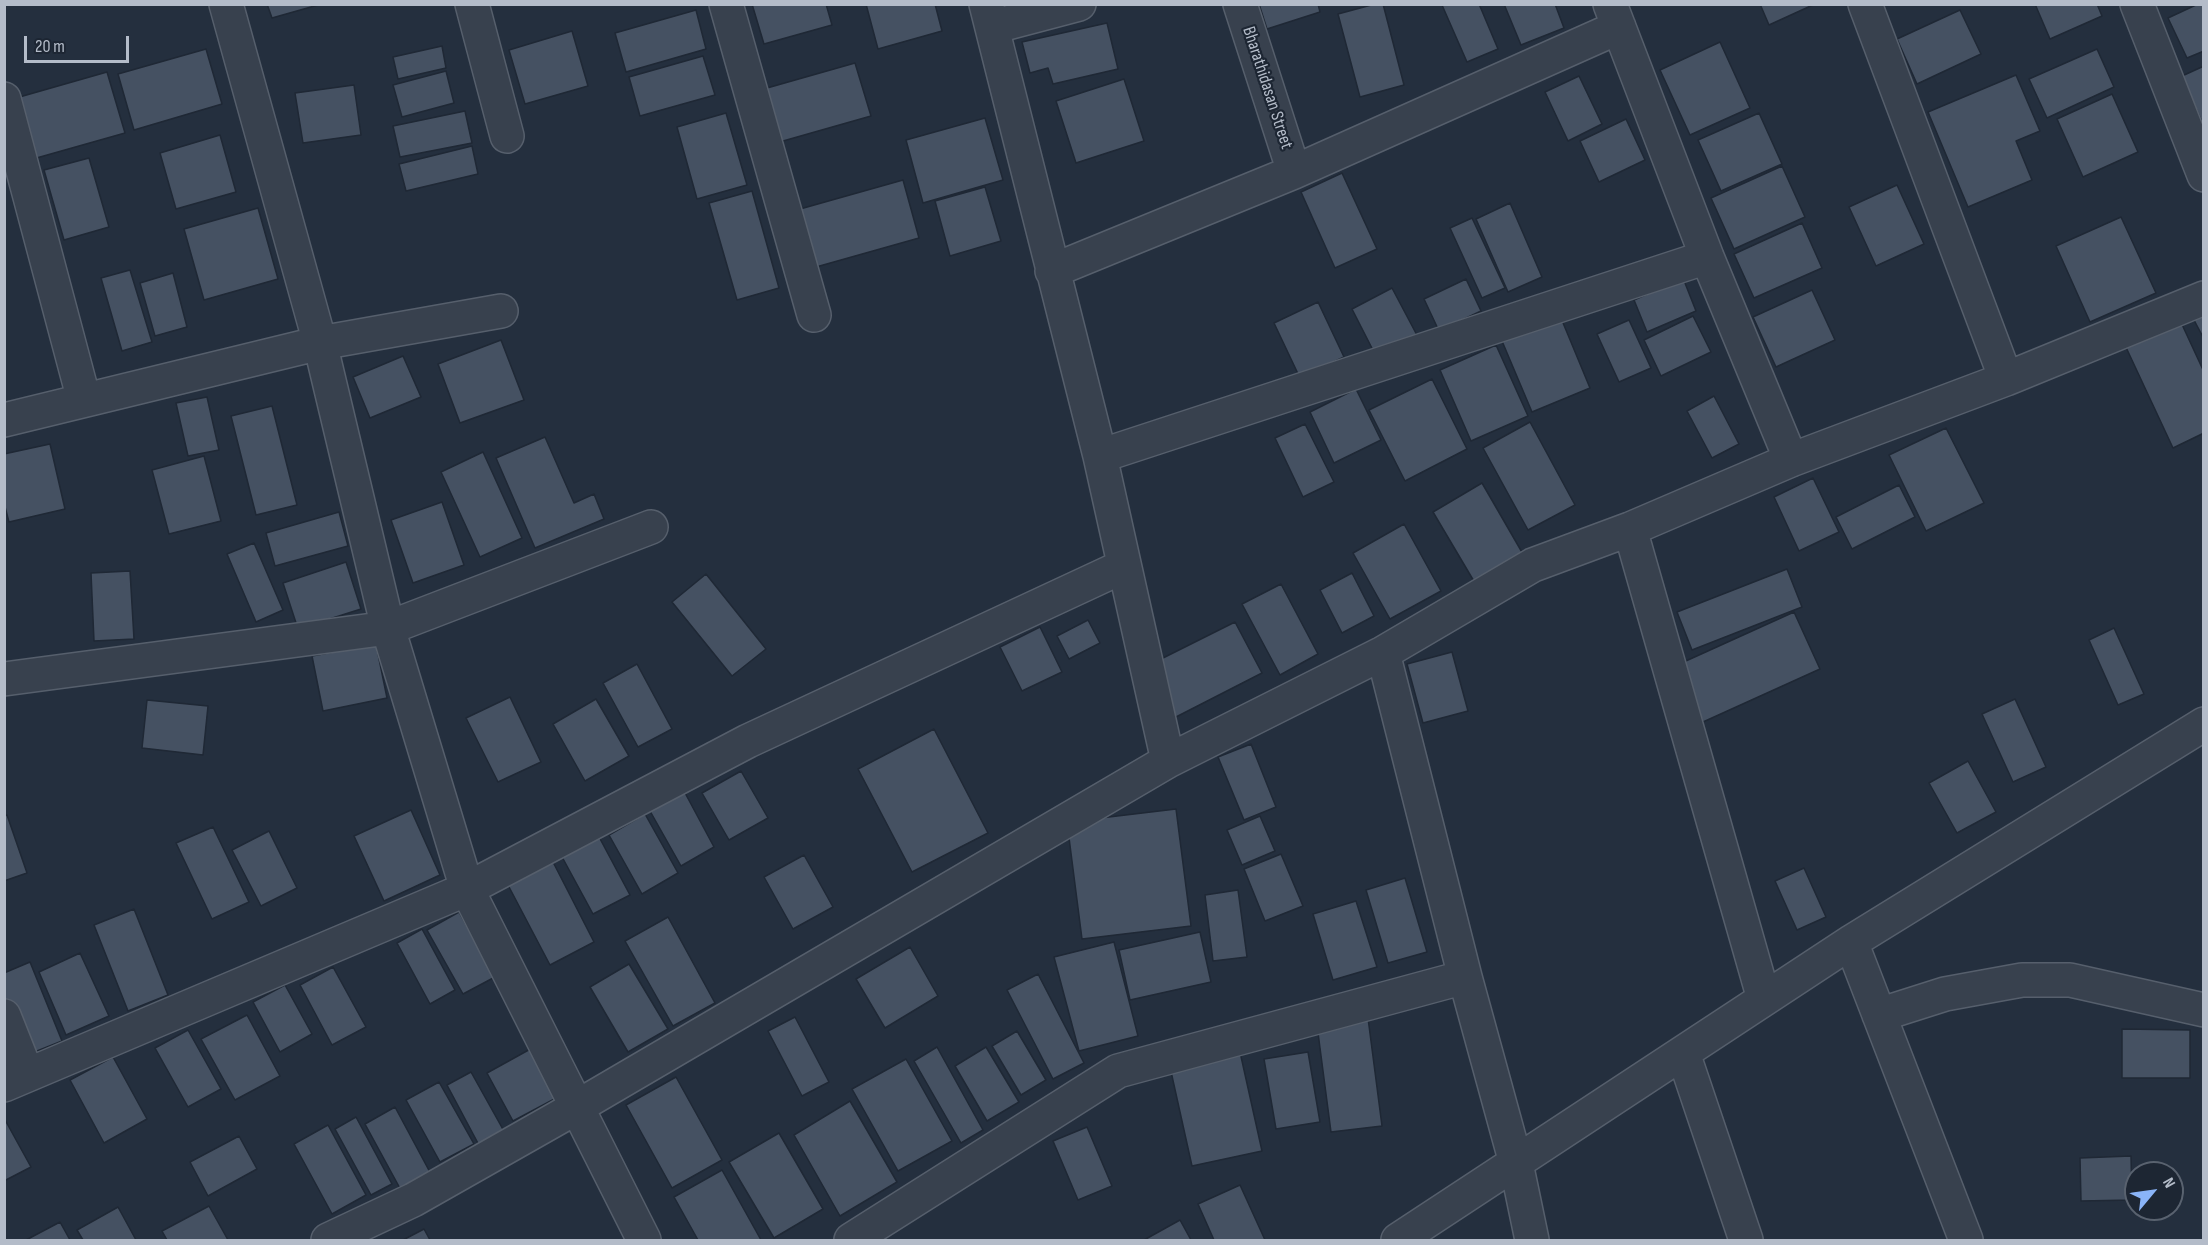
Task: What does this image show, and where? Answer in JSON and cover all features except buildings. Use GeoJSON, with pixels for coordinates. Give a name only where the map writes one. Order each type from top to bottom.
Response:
{"type":"FeatureCollection","features":[{"type":"Feature","properties":{"kind":"street"},"geometry":{"type":"LineString","coordinates":[[226,4],[320,343],[388,628],[467,889],[644,1240]]}},
{"type":"Feature","properties":{"kind":"street"},"geometry":{"type":"LineString","coordinates":[[472,4],[507,136]]}},
{"type":"Feature","properties":{"kind":"street"},"geometry":{"type":"LineString","coordinates":[[726,4],[814,315]]}},
{"type":"Feature","properties":{"kind":"street"},"geometry":{"type":"LineString","coordinates":[[1079,4],[989,16],[1100,456],[1168,761]]}},
{"type":"Feature","properties":{"kind":"street","name":"Bharathidasan Street"},"geometry":{"type":"LineString","coordinates":[[1240,4],[1294,172]]}},
{"type":"Feature","properties":{"kind":"street"},"geometry":{"type":"LineString","coordinates":[[1865,4],[2006,380]]}},
{"type":"Feature","properties":{"kind":"street"},"geometry":{"type":"LineString","coordinates":[[2137,4],[2204,175]]}},
{"type":"Feature","properties":{"kind":"street"},"geometry":{"type":"LineString","coordinates":[[1052,271],[1294,172],[1615,16],[1707,257],[1791,460]]}},
{"type":"Feature","properties":{"kind":"street"},"geometry":{"type":"LineString","coordinates":[[4,99],[84,400]]}},
{"type":"Feature","properties":{"kind":"street"},"geometry":{"type":"LineString","coordinates":[[1100,456],[1707,257]]}},
{"type":"Feature","properties":{"kind":"street"},"geometry":{"type":"LineString","coordinates":[[328,1240],[412,1200],[577,1107],[1168,761],[1383,654],[1533,565],[1629,528],[1791,460],[2006,380],[2204,298]]}},
{"type":"Feature","properties":{"kind":"street"},"geometry":{"type":"LineString","coordinates":[[4,420],[320,343],[501,311]]}},
{"type":"Feature","properties":{"kind":"street"},"geometry":{"type":"LineString","coordinates":[[4,679],[388,628],[651,527]]}},
{"type":"Feature","properties":{"kind":"street"},"geometry":{"type":"LineString","coordinates":[[1629,528],[1764,999]]}},
{"type":"Feature","properties":{"kind":"street"},"geometry":{"type":"LineString","coordinates":[[4,1016],[16,1079],[467,889],[748,741],[1125,566]]}},
{"type":"Feature","properties":{"kind":"street"},"geometry":{"type":"LineString","coordinates":[[1383,654],[1465,977],[1516,1163],[1532,1240]]}},
{"type":"Feature","properties":{"kind":"street"},"geometry":{"type":"LineString","coordinates":[[1398,1240],[1851,942],[2204,724]]}},
{"type":"Feature","properties":{"kind":"street"},"geometry":{"type":"LineString","coordinates":[[1851,942],[1966,1240]]}},
{"type":"Feature","properties":{"kind":"street"},"geometry":{"type":"LineString","coordinates":[[851,1240],[1118,1071],[1465,977]]}},
{"type":"Feature","properties":{"kind":"street"},"geometry":{"type":"LineString","coordinates":[[1879,1016],[1945,994],[2022,980],[2070,980],[2204,1010]]}},
{"type":"Feature","properties":{"kind":"street"},"geometry":{"type":"LineString","coordinates":[[1683,1053],[1746,1240]]}}]}
